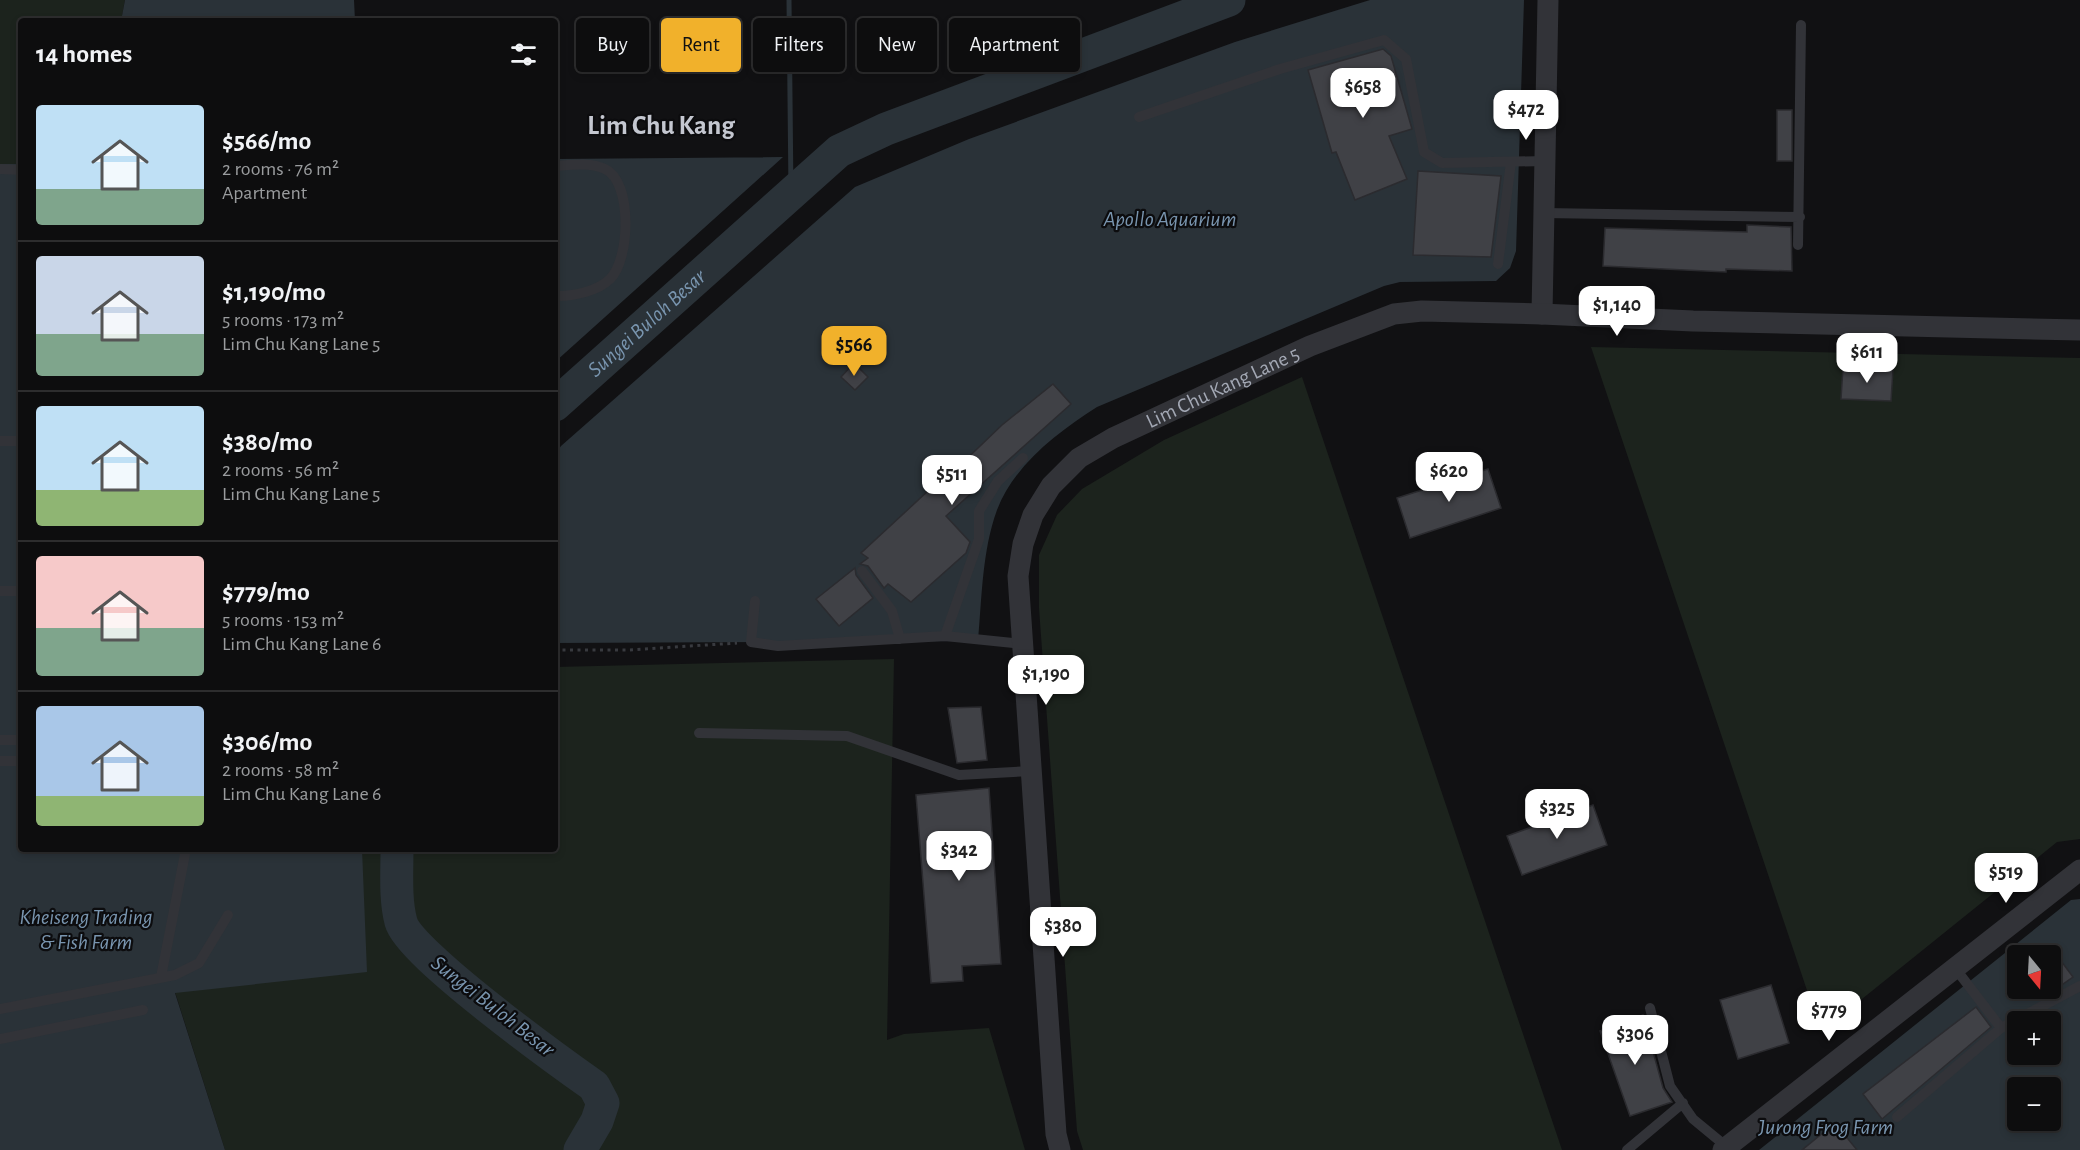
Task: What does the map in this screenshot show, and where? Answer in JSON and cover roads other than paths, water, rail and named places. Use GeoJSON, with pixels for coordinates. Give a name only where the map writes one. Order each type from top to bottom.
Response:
{"type":"FeatureCollection","features":[{"type":"Feature","properties":{"kind":"street"},"geometry":{"type":"LineString","coordinates":[[1542,314],[1548,0]]}},
{"type":"Feature","properties":{"kind":"street","name":"Lim Chu Kang Lane 5"},"geometry":{"type":"LineString","coordinates":[[1060,1150],[1055,1122],[1018,576],[1023,544],[1033,515],[1051,486],[1079,458],[1113,438],[1310,346],[1394,314],[1422,311],[1694,321],[2080,330]]}},
{"type":"Feature","properties":{"kind":"street"},"geometry":{"type":"LineString","coordinates":[[1725,1148],[2080,870]]}},
{"type":"Feature","properties":{"kind":"lane"},"geometry":{"type":"LineString","coordinates":[[1798,244],[1801,25]]}},
{"type":"Feature","properties":{"kind":"lane"},"geometry":{"type":"LineString","coordinates":[[1139,117],[1280,69],[1384,40],[1406,58],[1424,152],[1442,163],[1545,161]]}},
{"type":"Feature","properties":{"kind":"lane"},"geometry":{"type":"LineString","coordinates":[[1498,264],[1511,162]]}},
{"type":"Feature","properties":{"kind":"lane"},"geometry":{"type":"LineString","coordinates":[[558,166],[593,165],[608,169],[616,179],[625,222],[623,253],[617,270],[610,280],[587,291],[558,296]]}},
{"type":"Feature","properties":{"kind":"lane"},"geometry":{"type":"LineString","coordinates":[[0,170],[18,170]]}},
{"type":"Feature","properties":{"kind":"lane"},"geometry":{"type":"LineString","coordinates":[[1544,213],[1800,217]]}},
{"type":"Feature","properties":{"kind":"lane"},"geometry":{"type":"LineString","coordinates":[[0,441],[18,441]]}},
{"type":"Feature","properties":{"kind":"lane"},"geometry":{"type":"LineString","coordinates":[[945,636],[979,538],[979,511],[998,481],[1023,458]]}},
{"type":"Feature","properties":{"kind":"lane"},"geometry":{"type":"LineString","coordinates":[[862,571],[892,611],[900,639]]}},
{"type":"Feature","properties":{"kind":"lane"},"geometry":{"type":"LineString","coordinates":[[0,591],[18,591]]}},
{"type":"Feature","properties":{"kind":"lane"},"geometry":{"type":"LineString","coordinates":[[754,601],[751,642],[778,646],[945,636],[1022,644]]}},
{"type":"Feature","properties":{"kind":"lane"},"geometry":{"type":"LineString","coordinates":[[699,733],[847,736],[959,775],[1031,771]]}},
{"type":"Feature","properties":{"kind":"lane"},"geometry":{"type":"LineString","coordinates":[[0,740],[18,740]]}},
{"type":"Feature","properties":{"kind":"lane"},"geometry":{"type":"LineString","coordinates":[[0,761],[18,761]]}},
{"type":"Feature","properties":{"kind":"lane"},"geometry":{"type":"LineString","coordinates":[[161,977],[185,852]]}},
{"type":"Feature","properties":{"kind":"lane"},"geometry":{"type":"LineString","coordinates":[[0,1009],[175,975],[199,963],[228,915]]}},
{"type":"Feature","properties":{"kind":"lane"},"geometry":{"type":"LineString","coordinates":[[1955,968],[2001,1028]]}},
{"type":"Feature","properties":{"kind":"lane"},"geometry":{"type":"LineString","coordinates":[[1897,1117],[2001,1028],[2080,986]]}},
{"type":"Feature","properties":{"kind":"lane"},"geometry":{"type":"LineString","coordinates":[[1650,1008],[1671,1086],[1693,1119],[1725,1148]]}},
{"type":"Feature","properties":{"kind":"lane"},"geometry":{"type":"LineString","coordinates":[[0,1039],[143,1010]]}},
{"type":"Feature","properties":{"kind":"lane"},"geometry":{"type":"LineString","coordinates":[[1627,1150],[1683,1103]]}},
{"type":"Feature","properties":{"kind":"water"},"geometry":{"type":"Polygon","coordinates":[[[125,0],[354,0],[355,18],[122,18],[125,0]]]}},
{"type":"Feature","properties":{"kind":"water","name":"Apollo Aquarium"},"geometry":{"type":"Polygon","coordinates":[[[1370,0],[1524,0],[1516,251],[1510,268],[1496,281],[1400,282],[1384,286],[1097,407],[1082,417],[1026,464],[1014,478],[997,510],[988,542],[983,575],[978,641],[558,643],[558,450],[561,446],[855,187],[969,139],[1235,42],[1370,0]]]}},
{"type":"Feature","properties":{"kind":"water"},"geometry":{"type":"Polygon","coordinates":[[[783,157],[558,359],[558,159],[783,157]]]}},
{"type":"Feature","properties":{"kind":"water","name":"Kheiseng Trading & Fish Farm"},"geometry":{"type":"Polygon","coordinates":[[[0,164],[18,164],[18,852],[362,852],[367,972],[175,993],[225,1150],[0,1150],[0,164]]]}},
{"type":"Feature","properties":{"kind":"water","name":"Jurong Frog Farm"},"geometry":{"type":"Polygon","coordinates":[[[2080,899],[2080,1150],[1759,1150],[2007,951],[2007,999],[2061,999],[2061,945],[2015,945],[2071,900],[2080,899]]]}},
{"type":"Feature","properties":{"kind":"waterway"},"geometry":{"type":"LineString","coordinates":[[789,0],[791,194]]}},
{"type":"Feature","properties":{"kind":"waterway"},"geometry":{"type":"LineString","coordinates":[[558,402],[839,151],[886,129],[1229,0]]}},
{"type":"Feature","properties":{"kind":"waterway","name":"Sungei Buloh Besar"},"geometry":{"type":"LineString","coordinates":[[397,852],[399,913],[401,922],[410,937],[457,982],[594,1086],[603,1103],[597,1121],[580,1150]]}},
{"type":"Feature","properties":{"kind":"district","name":"Lim Chu Kang"},"geometry":{"type":"Point","coordinates":[661,125]}}]}
